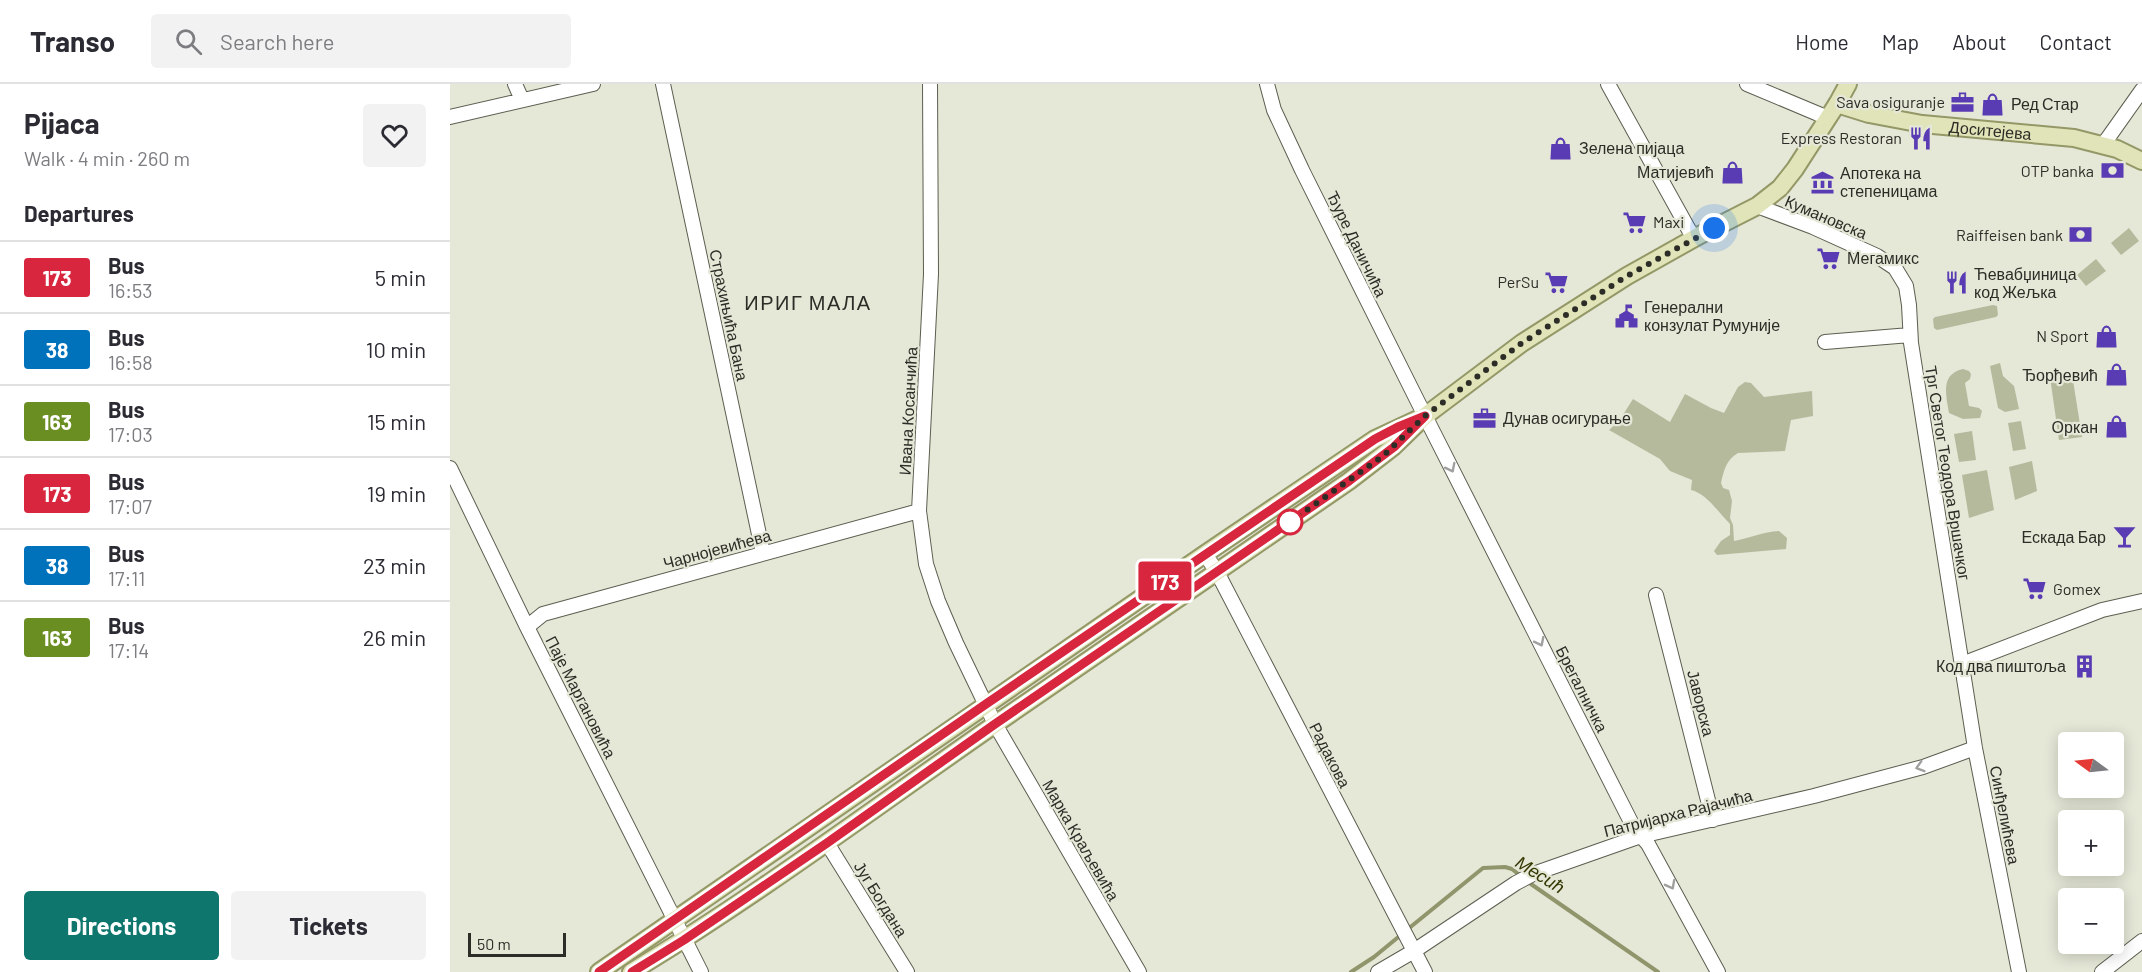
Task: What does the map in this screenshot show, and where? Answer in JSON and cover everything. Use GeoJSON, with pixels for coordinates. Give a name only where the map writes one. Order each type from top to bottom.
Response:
{"type":"FeatureCollection","features":[{"type":"Feature","properties":{"kind":"main road"},"geometry":{"type":"LineString","coordinates":[[632,972],[684,940],[827,843],[1383,456],[1425,416],[1522,343],[1627,276],[1694,238],[1757,207],[1786,181],[1848,84]]}},
{"type":"Feature","properties":{"kind":"main road","name":"Доситејева"},"geometry":{"type":"LineString","coordinates":[[1832,111],[1869,114],[1922,124],[2065,137],[2117,149],[2142,161]]}},
{"type":"Feature","properties":{"kind":"main road"},"geometry":{"type":"LineString","coordinates":[[599,972],[986,704],[1375,439],[1425,416]]}},
{"type":"Feature","properties":{"kind":"street"},"geometry":{"type":"LineString","coordinates":[[514,84],[522,100]]}},
{"type":"Feature","properties":{"kind":"street"},"geometry":{"type":"LineString","coordinates":[[450,117],[592,84]]}},
{"type":"Feature","properties":{"kind":"street","name":"Страхињића Бана"},"geometry":{"type":"LineString","coordinates":[[663,84],[763,553]]}},
{"type":"Feature","properties":{"kind":"street","name":"Ивана Косанчића"},"geometry":{"type":"LineString","coordinates":[[930,84],[931,274],[919,511],[926,564],[938,600],[995,724]]}},
{"type":"Feature","properties":{"kind":"street","name":"Ђуре Даничића"},"geometry":{"type":"LineString","coordinates":[[1267,84],[1274,110],[1299,164],[1425,416]]}},
{"type":"Feature","properties":{"kind":"street"},"geometry":{"type":"LineString","coordinates":[[1608,84],[1694,238]]}},
{"type":"Feature","properties":{"kind":"street"},"geometry":{"type":"LineString","coordinates":[[1747,84],[1814,113],[1832,111]]}},
{"type":"Feature","properties":{"kind":"street"},"geometry":{"type":"LineString","coordinates":[[2103,145],[2142,90]]}},
{"type":"Feature","properties":{"kind":"street","name":"Кумановска"},"geometry":{"type":"LineString","coordinates":[[1757,207],[1813,227],[1877,256],[1895,268],[1906,286]]}},
{"type":"Feature","properties":{"kind":"street","name":"Трг Светог Теодора Вршачког"},"geometry":{"type":"LineString","coordinates":[[1906,286],[1910,335],[1962,664]]}},
{"type":"Feature","properties":{"kind":"street"},"geometry":{"type":"LineString","coordinates":[[1825,342],[1910,335]]}},
{"type":"Feature","properties":{"kind":"street","name":"Брегалничка"},"geometry":{"type":"LineString","coordinates":[[1425,416],[1633,824],[1648,844],[1718,972]]}},
{"type":"Feature","properties":{"kind":"street","name":"Паје Маргановића"},"geometry":{"type":"LineString","coordinates":[[450,468],[700,972]]}},
{"type":"Feature","properties":{"kind":"street","name":"Чарнојевићева"},"geometry":{"type":"LineString","coordinates":[[527,627],[543,614],[919,511]]}},
{"type":"Feature","properties":{"kind":"street","name":"Радакова"},"geometry":{"type":"LineString","coordinates":[[1205,554],[1217,572],[1425,972]]}},
{"type":"Feature","properties":{"kind":"street","name":"Јаворска"},"geometry":{"type":"LineString","coordinates":[[1656,595],[1713,820]]}},
{"type":"Feature","properties":{"kind":"street"},"geometry":{"type":"LineString","coordinates":[[1962,664],[2102,610],[2140,601]]}},
{"type":"Feature","properties":{"kind":"street","name":"Синђелићева"},"geometry":{"type":"LineString","coordinates":[[1962,664],[1975,748],[2019,972]]}},
{"type":"Feature","properties":{"kind":"street","name":"Марка Краљевића"},"geometry":{"type":"LineString","coordinates":[[995,724],[1139,972]]}},
{"type":"Feature","properties":{"kind":"street","name":"Патријарха Рајачића"},"geometry":{"type":"LineString","coordinates":[[1378,972],[1411,945],[1533,874],[1641,836],[1814,796],[1912,770],[1975,748]]}},
{"type":"Feature","properties":{"kind":"street","name":"Југ Богдана"},"geometry":{"type":"LineString","coordinates":[[827,843],[907,972]]}},
{"type":"Feature","properties":{"kind":"street"},"geometry":{"type":"LineString","coordinates":[[2102,972],[2142,941]]}},
{"type":"Feature","properties":{"kind":"green space"},"geometry":{"type":"Polygon","coordinates":[[[2129,228],[2139,241],[2121,255],[2111,243],[2129,228]]]}},
{"type":"Feature","properties":{"kind":"green space"},"geometry":{"type":"Polygon","coordinates":[[[2096,259],[2106,271],[2086,286],[2077,275],[2096,259]]]}},
{"type":"Feature","properties":{"kind":"green space"},"geometry":{"type":"Polygon","coordinates":[[[1997,306],[1998,315],[1996,317],[1937,330],[1934,328],[1933,319],[1935,317],[1997,306]]]}},
{"type":"Feature","properties":{"kind":"green space"},"geometry":{"type":"Polygon","coordinates":[[[2000,363],[2003,376],[2014,386],[2019,409],[2005,412],[1998,408],[1990,366],[2000,363]]]}},
{"type":"Feature","properties":{"kind":"green space"},"geometry":{"type":"Polygon","coordinates":[[[1963,369],[1971,374],[1970,379],[1965,383],[1969,406],[1982,411],[1980,418],[1963,419],[1949,413],[1946,386],[1951,375],[1963,369]]]}},
{"type":"Feature","properties":{"kind":"green space"},"geometry":{"type":"Polygon","coordinates":[[[2072,374],[2082,437],[2059,440],[2050,377],[2072,374]]]}},
{"type":"Feature","properties":{"kind":"green space"},"geometry":{"type":"Polygon","coordinates":[[[1745,382],[1751,383],[1764,397],[1812,391],[1813,416],[1791,420],[1785,451],[1738,453],[1726,466],[1721,483],[1723,488],[1729,490],[1732,501],[1730,518],[1734,541],[1779,531],[1787,538],[1786,549],[1717,555],[1714,551],[1721,541],[1730,535],[1730,524],[1707,499],[1691,490],[1692,480],[1670,471],[1660,459],[1609,430],[1619,421],[1633,399],[1670,422],[1685,394],[1724,413],[1738,387],[1745,382]]]}},
{"type":"Feature","properties":{"kind":"green space"},"geometry":{"type":"Polygon","coordinates":[[[2021,421],[2026,449],[2013,451],[2008,423],[2021,421]]]}},
{"type":"Feature","properties":{"kind":"green space"},"geometry":{"type":"Polygon","coordinates":[[[1972,431],[1976,460],[1959,462],[1954,434],[1972,431]]]}},
{"type":"Feature","properties":{"kind":"green space"},"geometry":{"type":"Polygon","coordinates":[[[2032,461],[2037,491],[2015,500],[2009,467],[2032,461]]]}},
{"type":"Feature","properties":{"kind":"green space"},"geometry":{"type":"Polygon","coordinates":[[[1987,470],[1994,510],[1969,518],[1962,475],[1987,470]]]}},
{"type":"Feature","properties":{"kind":"waterway","name":"Месић"},"geometry":{"type":"LineString","coordinates":[[1408,929],[1483,868],[1505,867],[1512,869],[1522,877]]}},
{"type":"Feature","properties":{"kind":"waterway","name":"Месић"},"geometry":{"type":"LineString","coordinates":[[1528,882],[1658,972]]}},
{"type":"Feature","properties":{"kind":"waterway","name":"Месић"},"geometry":{"type":"LineString","coordinates":[[1351,972],[1402,934]]}},
{"type":"Feature","properties":{"kind":"bus line","name":"173"},"geometry":{"type":"LineString","coordinates":[[599,972],[986,704],[1375,439],[1425,416],[1394,447],[1349,481],[995,724],[827,843],[684,940],[632,972]]}},
{"type":"Feature","properties":{"kind":"place","name":"Sava osiguranje"},"geometry":{"type":"Point","coordinates":[1963,102]}},
{"type":"Feature","properties":{"kind":"place","name":"Ред Стар"},"geometry":{"type":"Point","coordinates":[1993,104]}},
{"type":"Feature","properties":{"kind":"place","name":"Express Restoran"},"geometry":{"type":"Point","coordinates":[1920,138]}},
{"type":"Feature","properties":{"kind":"place","name":"Зелена пијаца"},"geometry":{"type":"Point","coordinates":[1561,148]}},
{"type":"Feature","properties":{"kind":"place","name":"OTP banka"},"geometry":{"type":"Point","coordinates":[2112,171]}},
{"type":"Feature","properties":{"kind":"place","name":"Матијевић"},"geometry":{"type":"Point","coordinates":[1732,172]}},
{"type":"Feature","properties":{"kind":"place","name":"Апотека на степеницама"},"geometry":{"type":"Point","coordinates":[1822,182]}},
{"type":"Feature","properties":{"kind":"place","name":"Maxi"},"geometry":{"type":"Point","coordinates":[1635,222]}},
{"type":"Feature","properties":{"kind":"place","name":"Raiffeisen bank"},"geometry":{"type":"Point","coordinates":[2081,235]}},
{"type":"Feature","properties":{"kind":"place","name":"Мегамикс"},"geometry":{"type":"Point","coordinates":[1829,258]}},
{"type":"Feature","properties":{"kind":"place","name":"PerSu"},"geometry":{"type":"Point","coordinates":[1557,282]}},
{"type":"Feature","properties":{"kind":"place","name":"Ћевабџиница код Жељка"},"geometry":{"type":"Point","coordinates":[1956,283]}},
{"type":"Feature","properties":{"kind":"place","name":"Генерални конзулат Румуније"},"geometry":{"type":"Point","coordinates":[1626,316]}},
{"type":"Feature","properties":{"kind":"place","name":"N Sport"},"geometry":{"type":"Point","coordinates":[2107,336]}},
{"type":"Feature","properties":{"kind":"place","name":"Ђорђевић"},"geometry":{"type":"Point","coordinates":[2116,375]}},
{"type":"Feature","properties":{"kind":"place","name":"Дунав осигурање"},"geometry":{"type":"Point","coordinates":[1485,418]}},
{"type":"Feature","properties":{"kind":"place","name":"Оркан"},"geometry":{"type":"Point","coordinates":[2116,427]}},
{"type":"Feature","properties":{"kind":"place","name":"Ескада Бар"},"geometry":{"type":"Point","coordinates":[2124,537]}},
{"type":"Feature","properties":{"kind":"place","name":"Gomex"},"geometry":{"type":"Point","coordinates":[2035,589]}},
{"type":"Feature","properties":{"kind":"place","name":"Код два пиштоља"},"geometry":{"type":"Point","coordinates":[2084,666]}},
{"type":"Feature","properties":{"kind":"district","name":"ИРИГ МАЛА"},"geometry":{"type":"Point","coordinates":[808,303]}},
{"type":"Feature","properties":{"kind":"route"},"geometry":{"type":"LineString","coordinates":[[1290,522],[1383,456],[1425,416],[1522,343],[1627,276],[1714,228]]}}]}
